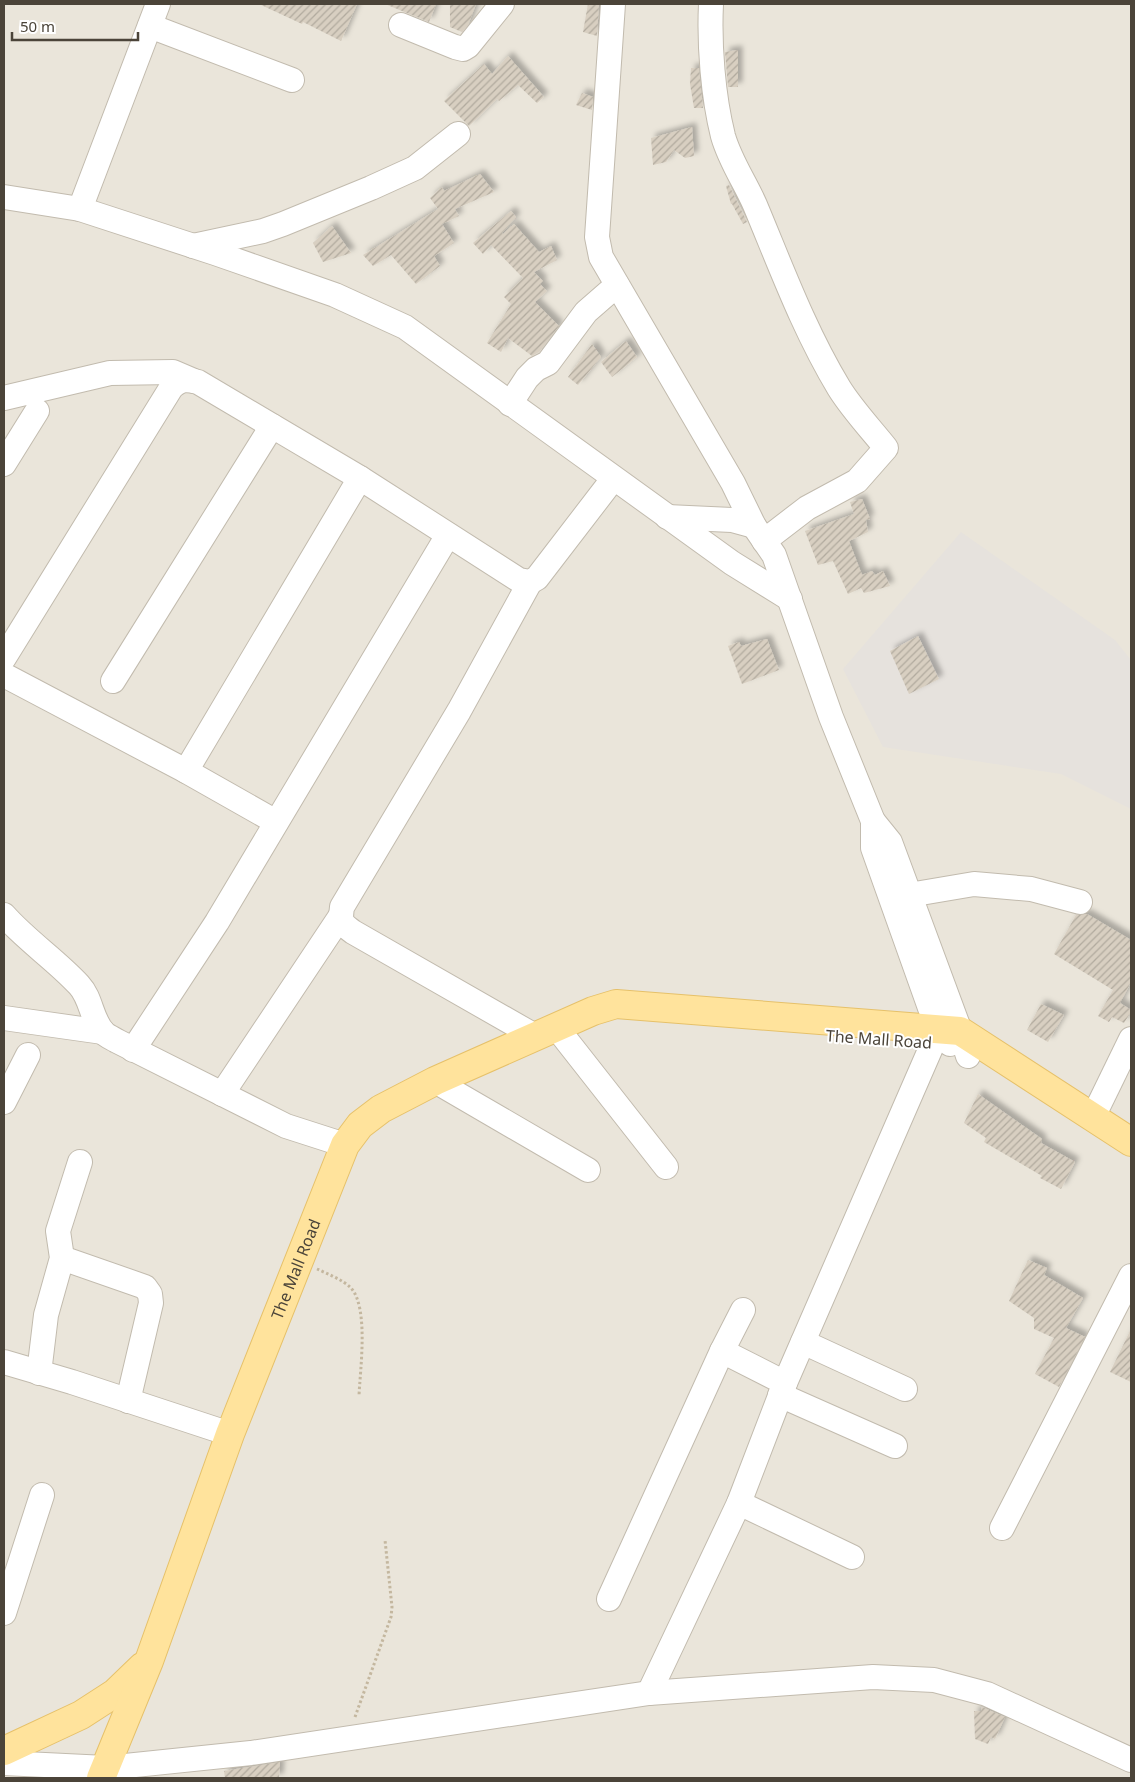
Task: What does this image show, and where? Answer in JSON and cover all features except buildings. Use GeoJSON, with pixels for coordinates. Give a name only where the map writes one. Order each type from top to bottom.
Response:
{"type":"FeatureCollection","features":[{"type":"Feature","properties":{"kind":"main road","name":"The Mall Road"},"geometry":{"type":"LineString","coordinates":[[104,1773],[149,1660],[230,1434],[345,1146],[360,1125],[381,1109],[435,1081],[593,1011],[616,1004],[950,1041],[1093,1117],[1131,1142]]}},
{"type":"Feature","properties":{"kind":"main road","name":"The Mall Road"},"geometry":{"type":"LineString","coordinates":[[950,1041],[1131,1162]]}},
{"type":"Feature","properties":{"kind":"main road"},"geometry":{"type":"LineString","coordinates":[[7,1759],[115,1693],[149,1660]]}},
{"type":"Feature","properties":{"kind":"street"},"geometry":{"type":"LineString","coordinates":[[80,209],[158,4]]}},
{"type":"Feature","properties":{"kind":"street"},"geometry":{"type":"LineString","coordinates":[[401,25],[463,49],[468,46],[502,4]]}},
{"type":"Feature","properties":{"kind":"street"},"geometry":{"type":"LineString","coordinates":[[612,4],[597,237],[601,257],[733,483],[759,534],[774,555],[831,717],[873,821],[890,842],[910,894],[950,1041],[803,1342],[782,1389],[739,1504],[649,1693]]}},
{"type":"Feature","properties":{"kind":"street"},"geometry":{"type":"LineString","coordinates":[[711,4],[712,59],[720,124],[733,163],[754,203],[810,336],[840,390],[886,448],[857,481],[759,534]]}},
{"type":"Feature","properties":{"kind":"street"},"geometry":{"type":"LineString","coordinates":[[150,26],[292,80]]}},
{"type":"Feature","properties":{"kind":"street"},"geometry":{"type":"LineString","coordinates":[[193,246],[263,231],[362,192],[415,168],[458,134]]}},
{"type":"Feature","properties":{"kind":"street"},"geometry":{"type":"LineString","coordinates":[[4,197],[80,209],[334,295],[405,327],[613,479],[732,563],[790,599]]}},
{"type":"Feature","properties":{"kind":"street"},"geometry":{"type":"LineString","coordinates":[[510,404],[536,369],[548,363],[586,312],[618,285]]}},
{"type":"Feature","properties":{"kind":"street"},"geometry":{"type":"LineString","coordinates":[[4,398],[110,373],[173,372],[198,382],[360,478],[519,580],[530,582]]}},
{"type":"Feature","properties":{"kind":"street"},"geometry":{"type":"LineString","coordinates":[[4,658],[171,388],[178,382],[186,379],[198,382]]}},
{"type":"Feature","properties":{"kind":"street"},"geometry":{"type":"LineString","coordinates":[[4,464],[36,411]]}},
{"type":"Feature","properties":{"kind":"street"},"geometry":{"type":"LineString","coordinates":[[113,681],[272,426]]}},
{"type":"Feature","properties":{"kind":"street"},"geometry":{"type":"LineString","coordinates":[[186,771],[360,478]]}},
{"type":"Feature","properties":{"kind":"street"},"geometry":{"type":"LineString","coordinates":[[222,1094],[340,917],[342,907],[454,720],[530,582],[537,578],[613,479]]}},
{"type":"Feature","properties":{"kind":"street"},"geometry":{"type":"LineString","coordinates":[[667,517],[732,520],[759,534]]}},
{"type":"Feature","properties":{"kind":"street"},"geometry":{"type":"LineString","coordinates":[[133,1050],[199,950],[448,535]]}},
{"type":"Feature","properties":{"kind":"street"},"geometry":{"type":"LineString","coordinates":[[4,675],[186,771],[276,822]]}},
{"type":"Feature","properties":{"kind":"street"},"geometry":{"type":"LineString","coordinates":[[873,821],[873,848],[930,1008],[950,1041]]}},
{"type":"Feature","properties":{"kind":"street"},"geometry":{"type":"LineString","coordinates":[[910,894],[974,884],[1031,889],[1080,902]]}},
{"type":"Feature","properties":{"kind":"street"},"geometry":{"type":"LineString","coordinates":[[4,915],[26,938],[80,986],[88,997],[97,1023],[103,1032]]}},
{"type":"Feature","properties":{"kind":"street"},"geometry":{"type":"LineString","coordinates":[[340,917],[342,924],[353,932],[546,1032],[666,1167]]}},
{"type":"Feature","properties":{"kind":"street"},"geometry":{"type":"LineString","coordinates":[[4,1018],[103,1032],[133,1050],[286,1126],[345,1146]]}},
{"type":"Feature","properties":{"kind":"street"},"geometry":{"type":"LineString","coordinates":[[1093,1117],[1131,1039]]}},
{"type":"Feature","properties":{"kind":"street"},"geometry":{"type":"LineString","coordinates":[[4,1102],[28,1055]]}},
{"type":"Feature","properties":{"kind":"street"},"geometry":{"type":"LineString","coordinates":[[435,1081],[588,1170]]}},
{"type":"Feature","properties":{"kind":"street"},"geometry":{"type":"LineString","coordinates":[[38,1373],[46,1315],[62,1258],[58,1231],[80,1162]]}},
{"type":"Feature","properties":{"kind":"street"},"geometry":{"type":"LineString","coordinates":[[62,1258],[145,1287],[150,1294],[151,1303],[128,1401]]}},
{"type":"Feature","properties":{"kind":"street"},"geometry":{"type":"LineString","coordinates":[[1002,1528],[1131,1276]]}},
{"type":"Feature","properties":{"kind":"street"},"geometry":{"type":"LineString","coordinates":[[609,1599],[722,1351],[743,1310]]}},
{"type":"Feature","properties":{"kind":"street"},"geometry":{"type":"LineString","coordinates":[[803,1342],[905,1389]]}},
{"type":"Feature","properties":{"kind":"street"},"geometry":{"type":"LineString","coordinates":[[722,1351],[782,1389],[895,1446]]}},
{"type":"Feature","properties":{"kind":"street"},"geometry":{"type":"LineString","coordinates":[[4,1362],[230,1434]]}},
{"type":"Feature","properties":{"kind":"street"},"geometry":{"type":"LineString","coordinates":[[4,1613],[42,1494]]}},
{"type":"Feature","properties":{"kind":"street"},"geometry":{"type":"LineString","coordinates":[[739,1504],[852,1556]]}},
{"type":"Feature","properties":{"kind":"street"},"geometry":{"type":"LineString","coordinates":[[7,1759],[104,1773],[347,1739],[649,1693],[873,1677],[934,1680],[987,1694],[1131,1760]]}},
{"type":"Feature","properties":{"kind":"street"},"geometry":{"type":"LineString","coordinates":[[7,1759],[47,1778]]}},
{"type":"Feature","properties":{"kind":"path"},"geometry":{"type":"LineString","coordinates":[[300,1259],[344,1283],[351,1288],[357,1297],[362,1323],[359,1396]]}},
{"type":"Feature","properties":{"kind":"path"},"geometry":{"type":"LineString","coordinates":[[347,1739],[391,1617],[392,1607],[385,1540]]}},
{"type":"Feature","properties":{"kind":"shaded area"},"geometry":{"type":"Polygon","coordinates":[[[4,4],[1131,4],[1131,1778],[4,1778],[4,4]]]}},
{"type":"Feature","properties":{"kind":"shaded area"},"geometry":{"type":"Polygon","coordinates":[[[961,532],[1115,640],[1131,660],[1131,809],[1061,774],[883,747],[843,669],[961,532]]]}}]}
